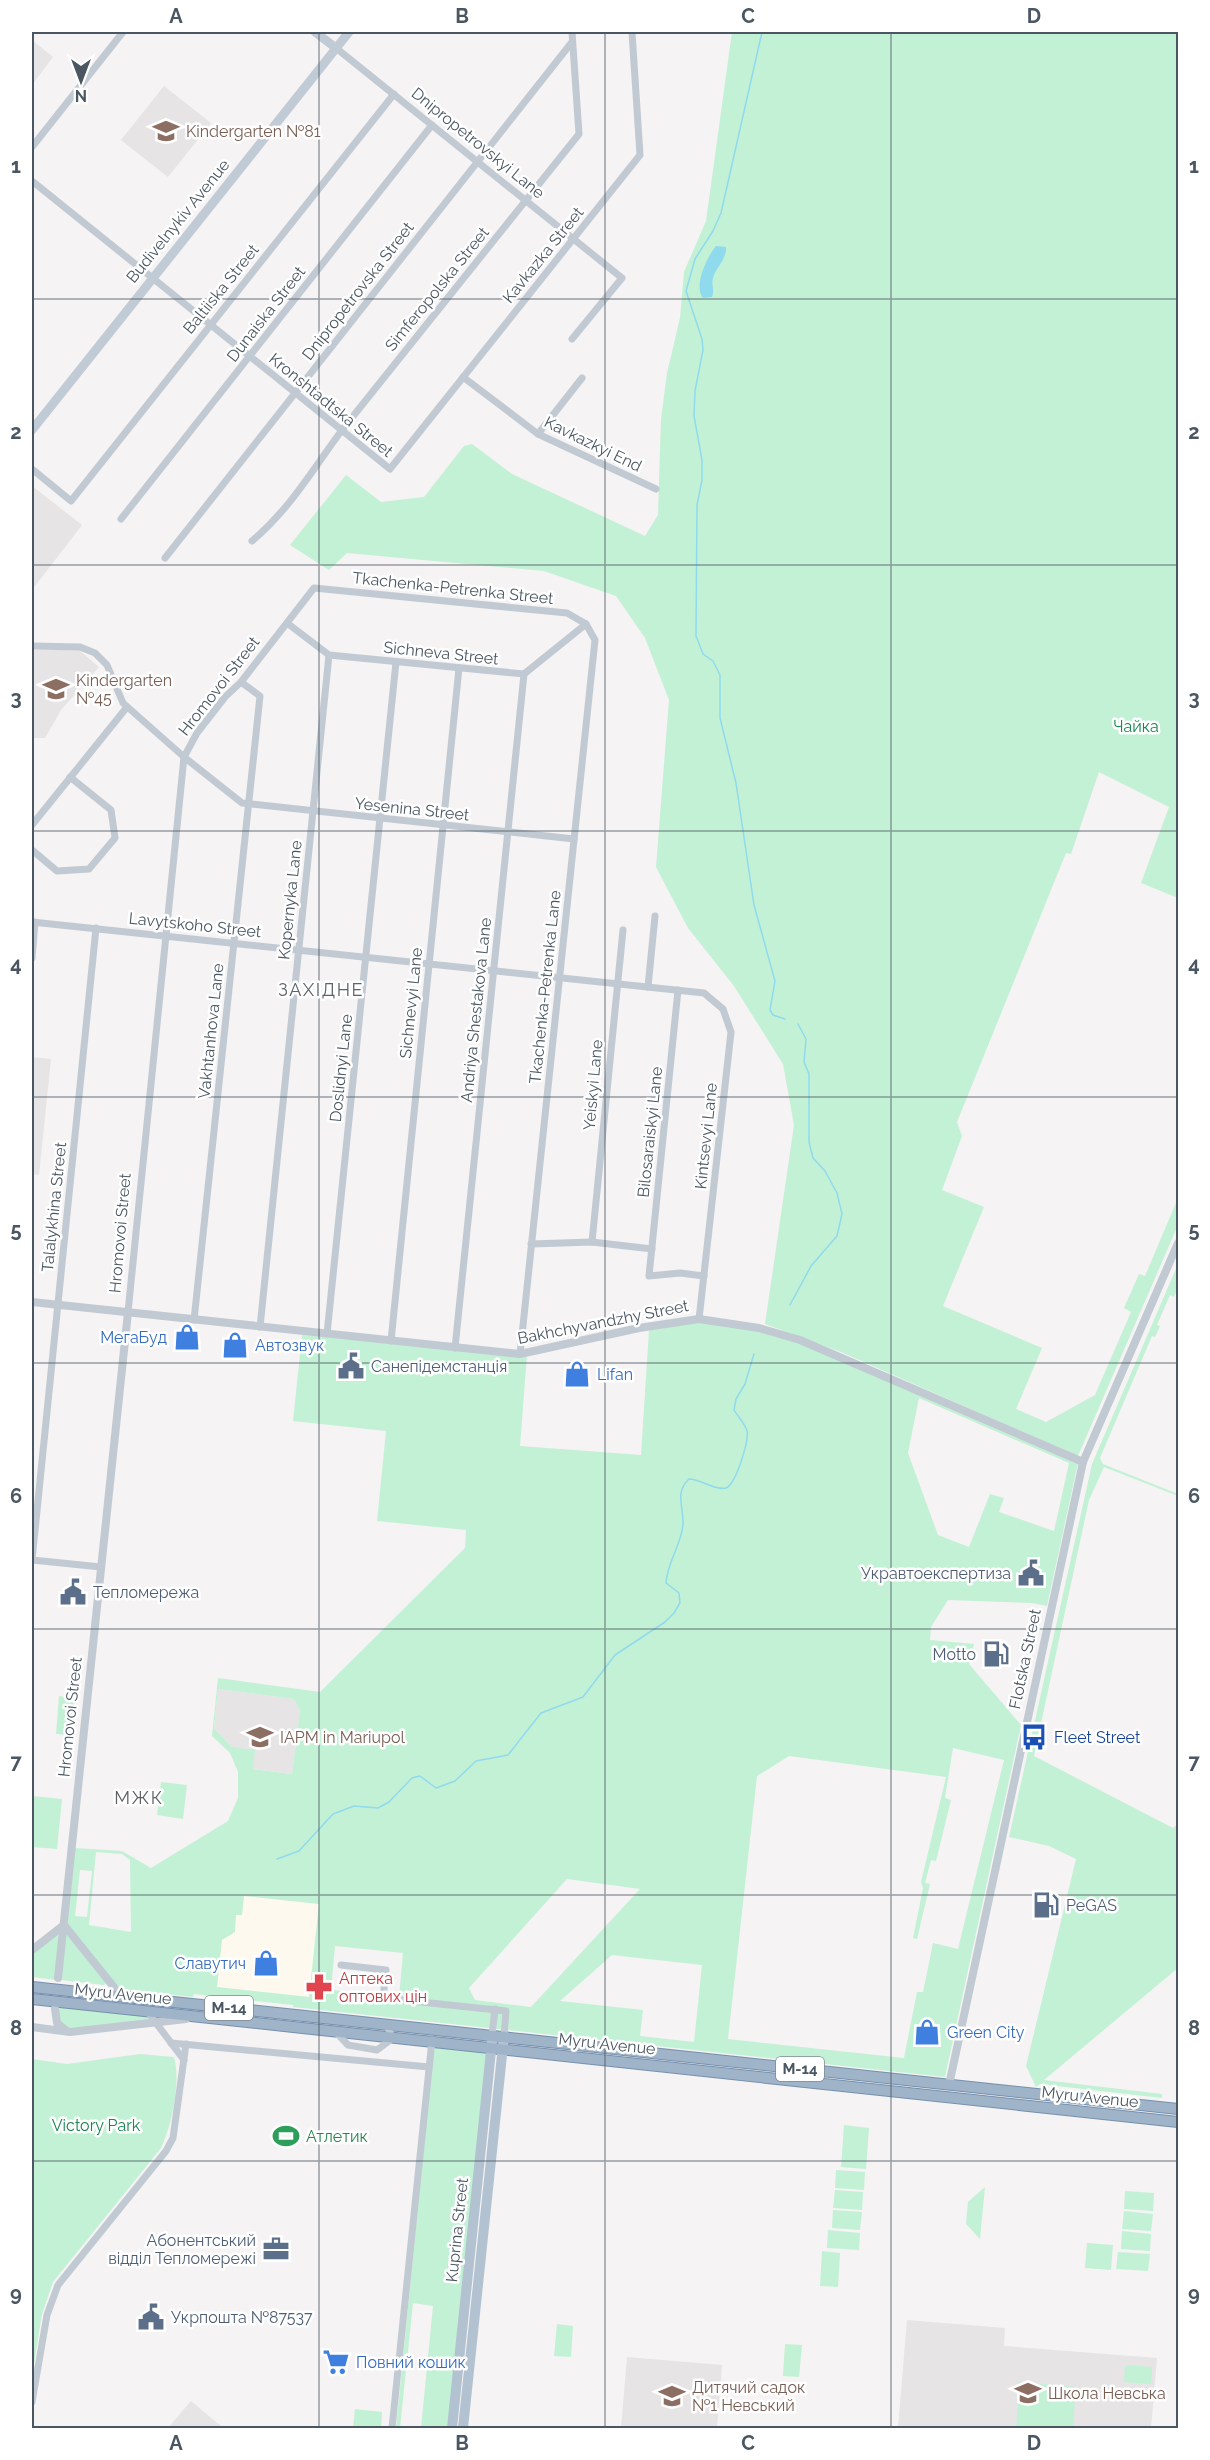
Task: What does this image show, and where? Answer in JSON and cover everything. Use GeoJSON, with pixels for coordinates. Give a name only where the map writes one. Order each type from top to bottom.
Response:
{"type":"FeatureCollection","features":[{"type":"Feature","properties":{"kind":"highway","name":"Myru Avenue"},"geometry":{"type":"LineString","coordinates":[[32,1987],[1179,2109]]}},
{"type":"Feature","properties":{"kind":"highway","name":"Myru Avenue"},"geometry":{"type":"LineString","coordinates":[[32,1999],[1179,2122]]}},
{"type":"Feature","properties":{"kind":"highway"},"geometry":{"type":"LineString","coordinates":[[418,2039],[419,2027]]}},
{"type":"Feature","properties":{"kind":"highway"},"geometry":{"type":"LineString","coordinates":[[650,2064],[651,2052]]}},
{"type":"Feature","properties":{"kind":"highway","name":"Flotska Street"},"geometry":{"type":"LineString","coordinates":[[946,2096],[949,2085]]}},
{"type":"Feature","properties":{"kind":"highway"},"geometry":{"type":"LineString","coordinates":[[1099,2113],[1101,2100]]}},
{"type":"Feature","properties":{"kind":"main road","name":"Dnipropetrovskyi Lane"},"geometry":{"type":"LineString","coordinates":[[315,32],[336,48]]}},
{"type":"Feature","properties":{"kind":"main road","name":"Budivelnykiv Avenue"},"geometry":{"type":"LineString","coordinates":[[32,430],[349,32]]}},
{"type":"Feature","properties":{"kind":"main road","name":"Kuprina Street"},"geometry":{"type":"LineString","coordinates":[[463,2428],[498,2036]]}},
{"type":"Feature","properties":{"kind":"main road","name":"Kuprina Street"},"geometry":{"type":"LineString","coordinates":[[452,2428],[497,2048]]}},
{"type":"Feature","properties":{"kind":"street"},"geometry":{"type":"LineString","coordinates":[[32,147],[123,32]]}},
{"type":"Feature","properties":{"kind":"street","name":"Simferopolska Street"},"geometry":{"type":"LineString","coordinates":[[252,541],[275,522],[312,476],[342,430],[579,134],[572,32]]}},
{"type":"Feature","properties":{"kind":"street","name":"Kavkazka Street"},"geometry":{"type":"LineString","coordinates":[[390,469],[640,155],[632,32]]}},
{"type":"Feature","properties":{"kind":"street","name":"Dnipropetrovska Street"},"geometry":{"type":"LineString","coordinates":[[165,558],[572,42]]}},
{"type":"Feature","properties":{"kind":"street","name":"Dnipropetrovskyi Lane"},"geometry":{"type":"LineString","coordinates":[[336,48],[622,278],[572,339]]}},
{"type":"Feature","properties":{"kind":"street","name":"Baltiiska Street"},"geometry":{"type":"LineString","coordinates":[[32,469],[71,501],[394,94]]}},
{"type":"Feature","properties":{"kind":"street","name":"Dunaiska Street"},"geometry":{"type":"LineString","coordinates":[[121,519],[432,125]]}},
{"type":"Feature","properties":{"kind":"street","name":"Kronshtadtska Street"},"geometry":{"type":"LineString","coordinates":[[32,181],[390,469]]}},
{"type":"Feature","properties":{"kind":"street","name":"Kavkazkyi End"},"geometry":{"type":"LineString","coordinates":[[463,377],[538,434],[656,489]]}},
{"type":"Feature","properties":{"kind":"street"},"geometry":{"type":"LineString","coordinates":[[538,434],[582,378]]}},
{"type":"Feature","properties":{"kind":"street","name":"Hromovoi Street"},"geometry":{"type":"LineString","coordinates":[[58,1978],[184,758],[197,733],[225,697],[241,682],[314,588]]}},
{"type":"Feature","properties":{"kind":"street","name":"Tkachenka-Petrenka Street"},"geometry":{"type":"LineString","coordinates":[[314,588],[567,613],[586,624]]}},
{"type":"Feature","properties":{"kind":"street"},"geometry":{"type":"LineString","coordinates":[[287,623],[329,655]]}},
{"type":"Feature","properties":{"kind":"street"},"geometry":{"type":"LineString","coordinates":[[524,674],[586,624]]}},
{"type":"Feature","properties":{"kind":"street","name":"Tkachenka-Petrenka Lane"},"geometry":{"type":"LineString","coordinates":[[520,1354],[595,640],[586,624]]}},
{"type":"Feature","properties":{"kind":"street"},"geometry":{"type":"LineString","coordinates":[[32,646],[80,647],[95,653],[107,666],[119,698],[127,707],[184,758],[238,801],[248,805]]}},
{"type":"Feature","properties":{"kind":"street","name":"Sichneva Street"},"geometry":{"type":"LineString","coordinates":[[329,655],[524,674]]}},
{"type":"Feature","properties":{"kind":"street","name":"Kopernyka Lane"},"geometry":{"type":"LineString","coordinates":[[260,1327],[329,655]]}},
{"type":"Feature","properties":{"kind":"street","name":"Doslidnyi Lane"},"geometry":{"type":"LineString","coordinates":[[327,1334],[396,662]]}},
{"type":"Feature","properties":{"kind":"street","name":"Sichnevyi Lane"},"geometry":{"type":"LineString","coordinates":[[391,1341],[459,668]]}},
{"type":"Feature","properties":{"kind":"street","name":"Andriya Shestakova Lane"},"geometry":{"type":"LineString","coordinates":[[454,1348],[524,674]]}},
{"type":"Feature","properties":{"kind":"street","name":"Vakhtanhova Lane"},"geometry":{"type":"LineString","coordinates":[[194,1320],[260,696],[241,682]]}},
{"type":"Feature","properties":{"kind":"street"},"geometry":{"type":"LineString","coordinates":[[32,825],[127,707]]}},
{"type":"Feature","properties":{"kind":"street"},"geometry":{"type":"LineString","coordinates":[[32,850],[57,871],[89,869],[115,838],[111,810],[70,777]]}},
{"type":"Feature","properties":{"kind":"street","name":"Yesenina Street"},"geometry":{"type":"LineString","coordinates":[[248,805],[574,839]]}},
{"type":"Feature","properties":{"kind":"street"},"geometry":{"type":"LineString","coordinates":[[648,987],[655,916]]}},
{"type":"Feature","properties":{"kind":"street"},"geometry":{"type":"LineString","coordinates":[[32,958],[33,922]]}},
{"type":"Feature","properties":{"kind":"street","name":"Lavytskoho Street"},"geometry":{"type":"LineString","coordinates":[[33,922],[678,990]]}},
{"type":"Feature","properties":{"kind":"street","name":"Talalykhina Street"},"geometry":{"type":"LineString","coordinates":[[32,1560],[96,928]]}},
{"type":"Feature","properties":{"kind":"street","name":"Yeiskyi Lane"},"geometry":{"type":"LineString","coordinates":[[592,1242],[623,930]]}},
{"type":"Feature","properties":{"kind":"street","name":"Bilosaraiskyi Lane"},"geometry":{"type":"LineString","coordinates":[[678,990],[649,1276],[680,1274],[704,1276]]}},
{"type":"Feature","properties":{"kind":"street","name":"Kintsevyi Lane"},"geometry":{"type":"LineString","coordinates":[[678,990],[704,993],[715,999],[726,1014],[731,1032],[699,1319]]}},
{"type":"Feature","properties":{"kind":"street"},"geometry":{"type":"LineString","coordinates":[[531,1244],[592,1242],[652,1249]]}},
{"type":"Feature","properties":{"kind":"street","name":"Flotska Street"},"geometry":{"type":"LineString","coordinates":[[949,2085],[1083,1462],[1179,1243]]}},
{"type":"Feature","properties":{"kind":"street","name":"Bakhchyvandzhy Street"},"geometry":{"type":"LineString","coordinates":[[32,1302],[520,1354],[639,1328],[699,1319],[759,1328],[800,1340],[1083,1462]]}},
{"type":"Feature","properties":{"kind":"street"},"geometry":{"type":"LineString","coordinates":[[32,1560],[101,1567]]}},
{"type":"Feature","properties":{"kind":"street"},"geometry":{"type":"LineString","coordinates":[[32,1950],[64,1925],[121,1996]]}},
{"type":"Feature","properties":{"kind":"street"},"geometry":{"type":"LineString","coordinates":[[341,1965],[386,1970],[383,1998],[506,2011],[498,2036]]}},
{"type":"Feature","properties":{"kind":"street"},"geometry":{"type":"LineString","coordinates":[[495,2009],[498,2036]]}},
{"type":"Feature","properties":{"kind":"street"},"geometry":{"type":"LineString","coordinates":[[147,2011],[184,2060]]}},
{"type":"Feature","properties":{"kind":"street"},"geometry":{"type":"LineString","coordinates":[[34,2028],[45,2027],[55,2013],[59,2026],[70,2032]]}},
{"type":"Feature","properties":{"kind":"street"},"geometry":{"type":"LineString","coordinates":[[34,2028],[70,2032],[201,2017]]}},
{"type":"Feature","properties":{"kind":"street"},"geometry":{"type":"LineString","coordinates":[[386,2024],[390,2036]]}},
{"type":"Feature","properties":{"kind":"street"},"geometry":{"type":"LineString","coordinates":[[392,2428],[433,2029]]}},
{"type":"Feature","properties":{"kind":"street"},"geometry":{"type":"LineString","coordinates":[[171,2043],[429,2067]]}},
{"type":"Feature","properties":{"kind":"street"},"geometry":{"type":"LineString","coordinates":[[32,2402],[53,2295],[65,2273],[166,2151],[176,2124],[186,2044]]}},
{"type":"Feature","properties":{"kind":"shaded area"},"geometry":{"type":"Polygon","coordinates":[[[32,40],[53,57],[32,85],[32,40]]]}},
{"type":"Feature","properties":{"kind":"shaded area","name":"Kindergarten №81"},"geometry":{"type":"Polygon","coordinates":[[[164,86],[211,123],[168,177],[121,140],[164,86]]]}},
{"type":"Feature","properties":{"kind":"shaded area"},"geometry":{"type":"Polygon","coordinates":[[[32,486],[82,525],[32,590],[32,486]]]}},
{"type":"Feature","properties":{"kind":"shaded area","name":"Kindergarten №45"},"geometry":{"type":"Polygon","coordinates":[[[32,650],[79,650],[99,667],[61,710],[45,738],[32,738],[32,650]]]}},
{"type":"Feature","properties":{"kind":"shaded area"},"geometry":{"type":"Polygon","coordinates":[[[32,1057],[51,1059],[39,1175],[32,1174],[32,1057]]]}},
{"type":"Feature","properties":{"kind":"shaded area","name":"IAPM in Mariupol"},"geometry":{"type":"Polygon","coordinates":[[[218,1689],[294,1699],[300,1711],[292,1774],[253,1769],[214,1728],[218,1689]]]}},
{"type":"Feature","properties":{"kind":"shaded area","name":"Славутич"},"geometry":{"type":"Polygon","coordinates":[[[244,1896],[319,1904],[309,1997],[217,1987],[222,1940],[236,1914],[242,1915],[244,1896]]]}},
{"type":"Feature","properties":{"kind":"shaded area","name":"Школа Невська"},"geometry":{"type":"Polygon","coordinates":[[[907,2320],[1005,2328],[1004,2346],[1157,2358],[1151,2428],[898,2428],[907,2320]]]}},
{"type":"Feature","properties":{"kind":"shaded area","name":"Дитячий садок №1 Невський"},"geometry":{"type":"Polygon","coordinates":[[[627,2357],[722,2365],[717,2428],[621,2428],[627,2357]]]}},
{"type":"Feature","properties":{"kind":"shaded area"},"geometry":{"type":"Polygon","coordinates":[[[191,2401],[216,2422],[224,2428],[168,2428],[191,2401]]]}},
{"type":"Feature","properties":{"kind":"green space","name":"Чайка"},"geometry":{"type":"Polygon","coordinates":[[[732,32],[1178,32],[1178,898],[1141,883],[1169,807],[1099,772],[1071,854],[1066,853],[957,1122],[962,1136],[942,1190],[984,1207],[943,1306],[1042,1348],[1016,1409],[1046,1422],[1095,1395],[1131,1312],[1124,1308],[1139,1274],[1145,1276],[1178,1198],[1178,1225],[1078,1456],[841,1352],[765,1324],[794,1125],[783,1064],[734,986],[688,928],[656,867],[669,700],[645,638],[616,596],[544,571],[347,553],[329,570],[290,545],[346,475],[381,502],[424,497],[464,446],[472,444],[512,474],[645,536],[658,515],[661,419],[667,373],[680,318],[684,272],[706,221],[732,32]]]}},
{"type":"Feature","properties":{"kind":"green space"},"geometry":{"type":"Polygon","coordinates":[[[1178,1264],[1178,1287],[1174,1297],[1170,1295],[1157,1325],[1160,1326],[1155,1337],[1152,1336],[1100,1458],[1103,1464],[1178,1494],[1178,1496],[1104,1467],[1089,1500],[1034,1756],[1173,1828],[1178,1824],[1178,1968],[1044,2080],[1162,2094],[1162,2098],[1040,2084],[1036,2087],[1026,2066],[1076,1859],[1049,1846],[1009,1837],[1092,1464],[1178,1264]]]}},
{"type":"Feature","properties":{"kind":"green space"},"geometry":{"type":"Polygon","coordinates":[[[699,1322],[759,1331],[799,1343],[1078,1463],[1047,1606],[1032,1603],[948,1600],[931,1627],[930,1640],[974,1644],[969,1664],[1021,1725],[945,2077],[293,2007],[293,2005],[194,1994],[193,1997],[118,1989],[67,1924],[75,1848],[122,1851],[151,1868],[228,1821],[238,1798],[238,1772],[230,1753],[212,1736],[218,1678],[320,1692],[465,1548],[466,1530],[377,1521],[386,1431],[293,1421],[302,1335],[527,1355],[520,1446],[641,1455],[649,1330],[699,1322]],[[919,1398],[908,1453],[938,1535],[969,1547],[990,1494],[1004,1498],[999,1512],[1054,1531],[1069,1463],[919,1398]],[[218,1689],[214,1728],[232,1747],[255,1750],[253,1769],[292,1774],[300,1711],[294,1699],[218,1689]],[[953,1748],[945,1798],[951,1800],[936,1861],[931,1860],[925,1883],[930,1884],[917,1939],[913,1938],[923,1888],[921,1882],[946,1777],[789,1756],[757,1776],[728,2039],[904,2058],[917,1992],[923,1992],[933,1943],[958,1949],[1004,1760],[953,1748]],[[96,1852],[89,1925],[131,1932],[130,1860],[122,1854],[96,1852]],[[80,1870],[75,1916],[87,1917],[92,1871],[80,1870]],[[567,1879],[469,1988],[475,2000],[531,2007],[640,1889],[567,1879]],[[244,1896],[242,1915],[236,1915],[235,1932],[222,1940],[217,1987],[309,1997],[319,1904],[244,1896]],[[335,1946],[331,1990],[399,1997],[403,1953],[335,1946]],[[612,1955],[560,2001],[643,2010],[640,2036],[694,2042],[702,1965],[612,1955]]]}},
{"type":"Feature","properties":{"kind":"green space"},"geometry":{"type":"Polygon","coordinates":[[[59,1696],[75,1698],[71,1735],[56,1734],[59,1696]]]}},
{"type":"Feature","properties":{"kind":"green space"},"geometry":{"type":"Polygon","coordinates":[[[161,1782],[187,1785],[183,1819],[157,1815],[161,1782]]]}},
{"type":"Feature","properties":{"kind":"green space"},"geometry":{"type":"Polygon","coordinates":[[[32,1796],[62,1799],[57,1849],[32,1847],[32,1796]]]}},
{"type":"Feature","properties":{"kind":"green space"},"geometry":{"type":"Polygon","coordinates":[[[61,1931],[56,1980],[32,1977],[32,1953],[61,1931]]]}},
{"type":"Feature","properties":{"kind":"green space"},"geometry":{"type":"Polygon","coordinates":[[[66,1933],[106,1983],[104,1985],[61,1980],[66,1933]]]}},
{"type":"Feature","properties":{"kind":"green space"},"geometry":{"type":"Polygon","coordinates":[[[58,2007],[148,2017],[151,2020],[71,2030],[59,2022],[58,2007]]]}},
{"type":"Feature","properties":{"kind":"green space"},"geometry":{"type":"Polygon","coordinates":[[[434,2046],[487,2052],[448,2428],[421,2428],[433,2306],[413,2303],[400,2428],[396,2428],[434,2046]]]}},
{"type":"Feature","properties":{"kind":"green space","name":"Victory Park"},"geometry":{"type":"Polygon","coordinates":[[[140,2054],[174,2057],[176,2090],[165,2139],[161,2148],[53,2282],[42,2314],[32,2376],[32,2059],[67,2064],[140,2054]]]}},
{"type":"Feature","properties":{"kind":"green space"},"geometry":{"type":"Polygon","coordinates":[[[844,2125],[869,2128],[866,2169],[841,2167],[844,2125]]]}},
{"type":"Feature","properties":{"kind":"green space"},"geometry":{"type":"Polygon","coordinates":[[[836,2170],[865,2172],[864,2190],[835,2188],[836,2170]]]}},
{"type":"Feature","properties":{"kind":"green space"},"geometry":{"type":"Polygon","coordinates":[[[985,2187],[980,2239],[966,2224],[968,2202],[985,2187]]]}},
{"type":"Feature","properties":{"kind":"green space"},"geometry":{"type":"Polygon","coordinates":[[[835,2190],[863,2192],[862,2210],[833,2208],[835,2190]]]}},
{"type":"Feature","properties":{"kind":"green space"},"geometry":{"type":"Polygon","coordinates":[[[1125,2191],[1154,2193],[1153,2211],[1124,2209],[1125,2191]]]}},
{"type":"Feature","properties":{"kind":"green space"},"geometry":{"type":"Polygon","coordinates":[[[833,2210],[862,2212],[860,2230],[832,2228],[833,2210]]]}},
{"type":"Feature","properties":{"kind":"green space"},"geometry":{"type":"Polygon","coordinates":[[[1124,2211],[1153,2214],[1151,2231],[1122,2229],[1124,2211]]]}},
{"type":"Feature","properties":{"kind":"green space"},"geometry":{"type":"Polygon","coordinates":[[[828,2230],[860,2233],[859,2250],[827,2248],[828,2230]]]}},
{"type":"Feature","properties":{"kind":"green space"},"geometry":{"type":"Polygon","coordinates":[[[1122,2231],[1151,2234],[1150,2251],[1121,2249],[1122,2231]]]}},
{"type":"Feature","properties":{"kind":"green space"},"geometry":{"type":"Polygon","coordinates":[[[1087,2243],[1113,2245],[1111,2270],[1085,2268],[1087,2243]]]}},
{"type":"Feature","properties":{"kind":"green space"},"geometry":{"type":"Polygon","coordinates":[[[822,2251],[840,2253],[838,2287],[820,2286],[822,2251]]]}},
{"type":"Feature","properties":{"kind":"green space"},"geometry":{"type":"Polygon","coordinates":[[[1118,2252],[1150,2254],[1148,2271],[1116,2269],[1118,2252]]]}},
{"type":"Feature","properties":{"kind":"green space"},"geometry":{"type":"Polygon","coordinates":[[[557,2324],[573,2326],[571,2357],[554,2356],[557,2324]]]}},
{"type":"Feature","properties":{"kind":"green space"},"geometry":{"type":"Polygon","coordinates":[[[785,2344],[802,2345],[799,2377],[783,2376],[785,2344]]]}},
{"type":"Feature","properties":{"kind":"green space"},"geometry":{"type":"Polygon","coordinates":[[[1125,2365],[1152,2367],[1151,2384],[1124,2382],[1125,2365]]]}},
{"type":"Feature","properties":{"kind":"green space"},"geometry":{"type":"Polygon","coordinates":[[[1020,2382],[1076,2387],[1073,2428],[1016,2428],[1020,2382]]]}},
{"type":"Feature","properties":{"kind":"green space"},"geometry":{"type":"Polygon","coordinates":[[[355,2409],[382,2412],[381,2428],[353,2428],[355,2409]]]}},
{"type":"Feature","properties":{"kind":"water"},"geometry":{"type":"Polygon","coordinates":[[[716,246],[726,247],[726,251],[713,278],[712,297],[703,298],[700,293],[700,279],[705,264],[716,246]]]}},
{"type":"Feature","properties":{"kind":"waterway"},"geometry":{"type":"LineString","coordinates":[[762,32],[721,213],[713,231],[695,259],[686,291],[702,339],[703,350],[695,391],[694,416],[702,460],[702,480],[697,505],[696,636],[703,654],[713,661],[720,675],[720,718],[736,783],[754,905],[775,981],[770,1010],[773,1015],[785,1019]]}},
{"type":"Feature","properties":{"kind":"waterway"},"geometry":{"type":"LineString","coordinates":[[790,1305],[811,1266],[837,1236],[842,1214],[837,1193],[825,1171],[813,1158],[809,1142],[809,1074],[804,1062],[806,1039],[798,1024]]}},
{"type":"Feature","properties":{"kind":"waterway"},"geometry":{"type":"LineString","coordinates":[[277,1859],[299,1851],[333,1814],[354,1806],[378,1808],[389,1802],[412,1778],[420,1776],[436,1788],[455,1781],[476,1761],[508,1755],[541,1713],[583,1697],[615,1655],[665,1622],[674,1613],[680,1603],[679,1593],[666,1583],[682,1531],[682,1490],[689,1479],[722,1488],[726,1488],[734,1479],[747,1436],[745,1425],[734,1410],[736,1399],[745,1384],[754,1354]]}},
{"type":"Feature","properties":{"kind":"place","name":"Kindergarten №81"},"geometry":{"type":"Point","coordinates":[166,131]}},
{"type":"Feature","properties":{"kind":"place","name":"Kindergarten №45"},"geometry":{"type":"Point","coordinates":[56,689]}},
{"type":"Feature","properties":{"kind":"place","name":"МегаБуд"},"geometry":{"type":"Point","coordinates":[187,1337]}},
{"type":"Feature","properties":{"kind":"place","name":"Автозвук"},"geometry":{"type":"Point","coordinates":[235,1345]}},
{"type":"Feature","properties":{"kind":"place","name":"Санепідемстанція"},"geometry":{"type":"Point","coordinates":[351,1366]}},
{"type":"Feature","properties":{"kind":"place","name":"Lifan"},"geometry":{"type":"Point","coordinates":[577,1374]}},
{"type":"Feature","properties":{"kind":"place","name":"Укравтоекспертиза"},"geometry":{"type":"Point","coordinates":[1031,1573]}},
{"type":"Feature","properties":{"kind":"place","name":"Тепломережа"},"geometry":{"type":"Point","coordinates":[73,1592]}},
{"type":"Feature","properties":{"kind":"place","name":"Motto"},"geometry":{"type":"Point","coordinates":[996,1654]}},
{"type":"Feature","properties":{"kind":"place","name":"IAPM in Mariupol"},"geometry":{"type":"Point","coordinates":[260,1737]}},
{"type":"Feature","properties":{"kind":"place","name":"Fleet Street"},"geometry":{"type":"Point","coordinates":[1034,1737]}},
{"type":"Feature","properties":{"kind":"place","name":"PeGAS"},"geometry":{"type":"Point","coordinates":[1046,1905]}},
{"type":"Feature","properties":{"kind":"place","name":"Славутич"},"geometry":{"type":"Point","coordinates":[266,1963]}},
{"type":"Feature","properties":{"kind":"place","name":"Аптека оптових цін"},"geometry":{"type":"Point","coordinates":[319,1987]}},
{"type":"Feature","properties":{"kind":"place","name":"Green City"},"geometry":{"type":"Point","coordinates":[927,2032]}},
{"type":"Feature","properties":{"kind":"place","name":"Атлетик"},"geometry":{"type":"Point","coordinates":[286,2136]}},
{"type":"Feature","properties":{"kind":"place","name":"Абонентський відділ Тепломережі"},"geometry":{"type":"Point","coordinates":[276,2249]}},
{"type":"Feature","properties":{"kind":"place","name":"Укрпошта №87537"},"geometry":{"type":"Point","coordinates":[151,2317]}},
{"type":"Feature","properties":{"kind":"place","name":"Повний кошик"},"geometry":{"type":"Point","coordinates":[336,2362]}},
{"type":"Feature","properties":{"kind":"place","name":"Школа Невська"},"geometry":{"type":"Point","coordinates":[1028,2393]}},
{"type":"Feature","properties":{"kind":"place","name":"Дитячий садок №1 Невський"},"geometry":{"type":"Point","coordinates":[672,2396]}},
{"type":"Feature","properties":{"kind":"district","name":"ЗАХІДНЕ"},"geometry":{"type":"Point","coordinates":[321,989]}},
{"type":"Feature","properties":{"kind":"district","name":"МЖК"},"geometry":{"type":"Point","coordinates":[139,1797]}}]}
